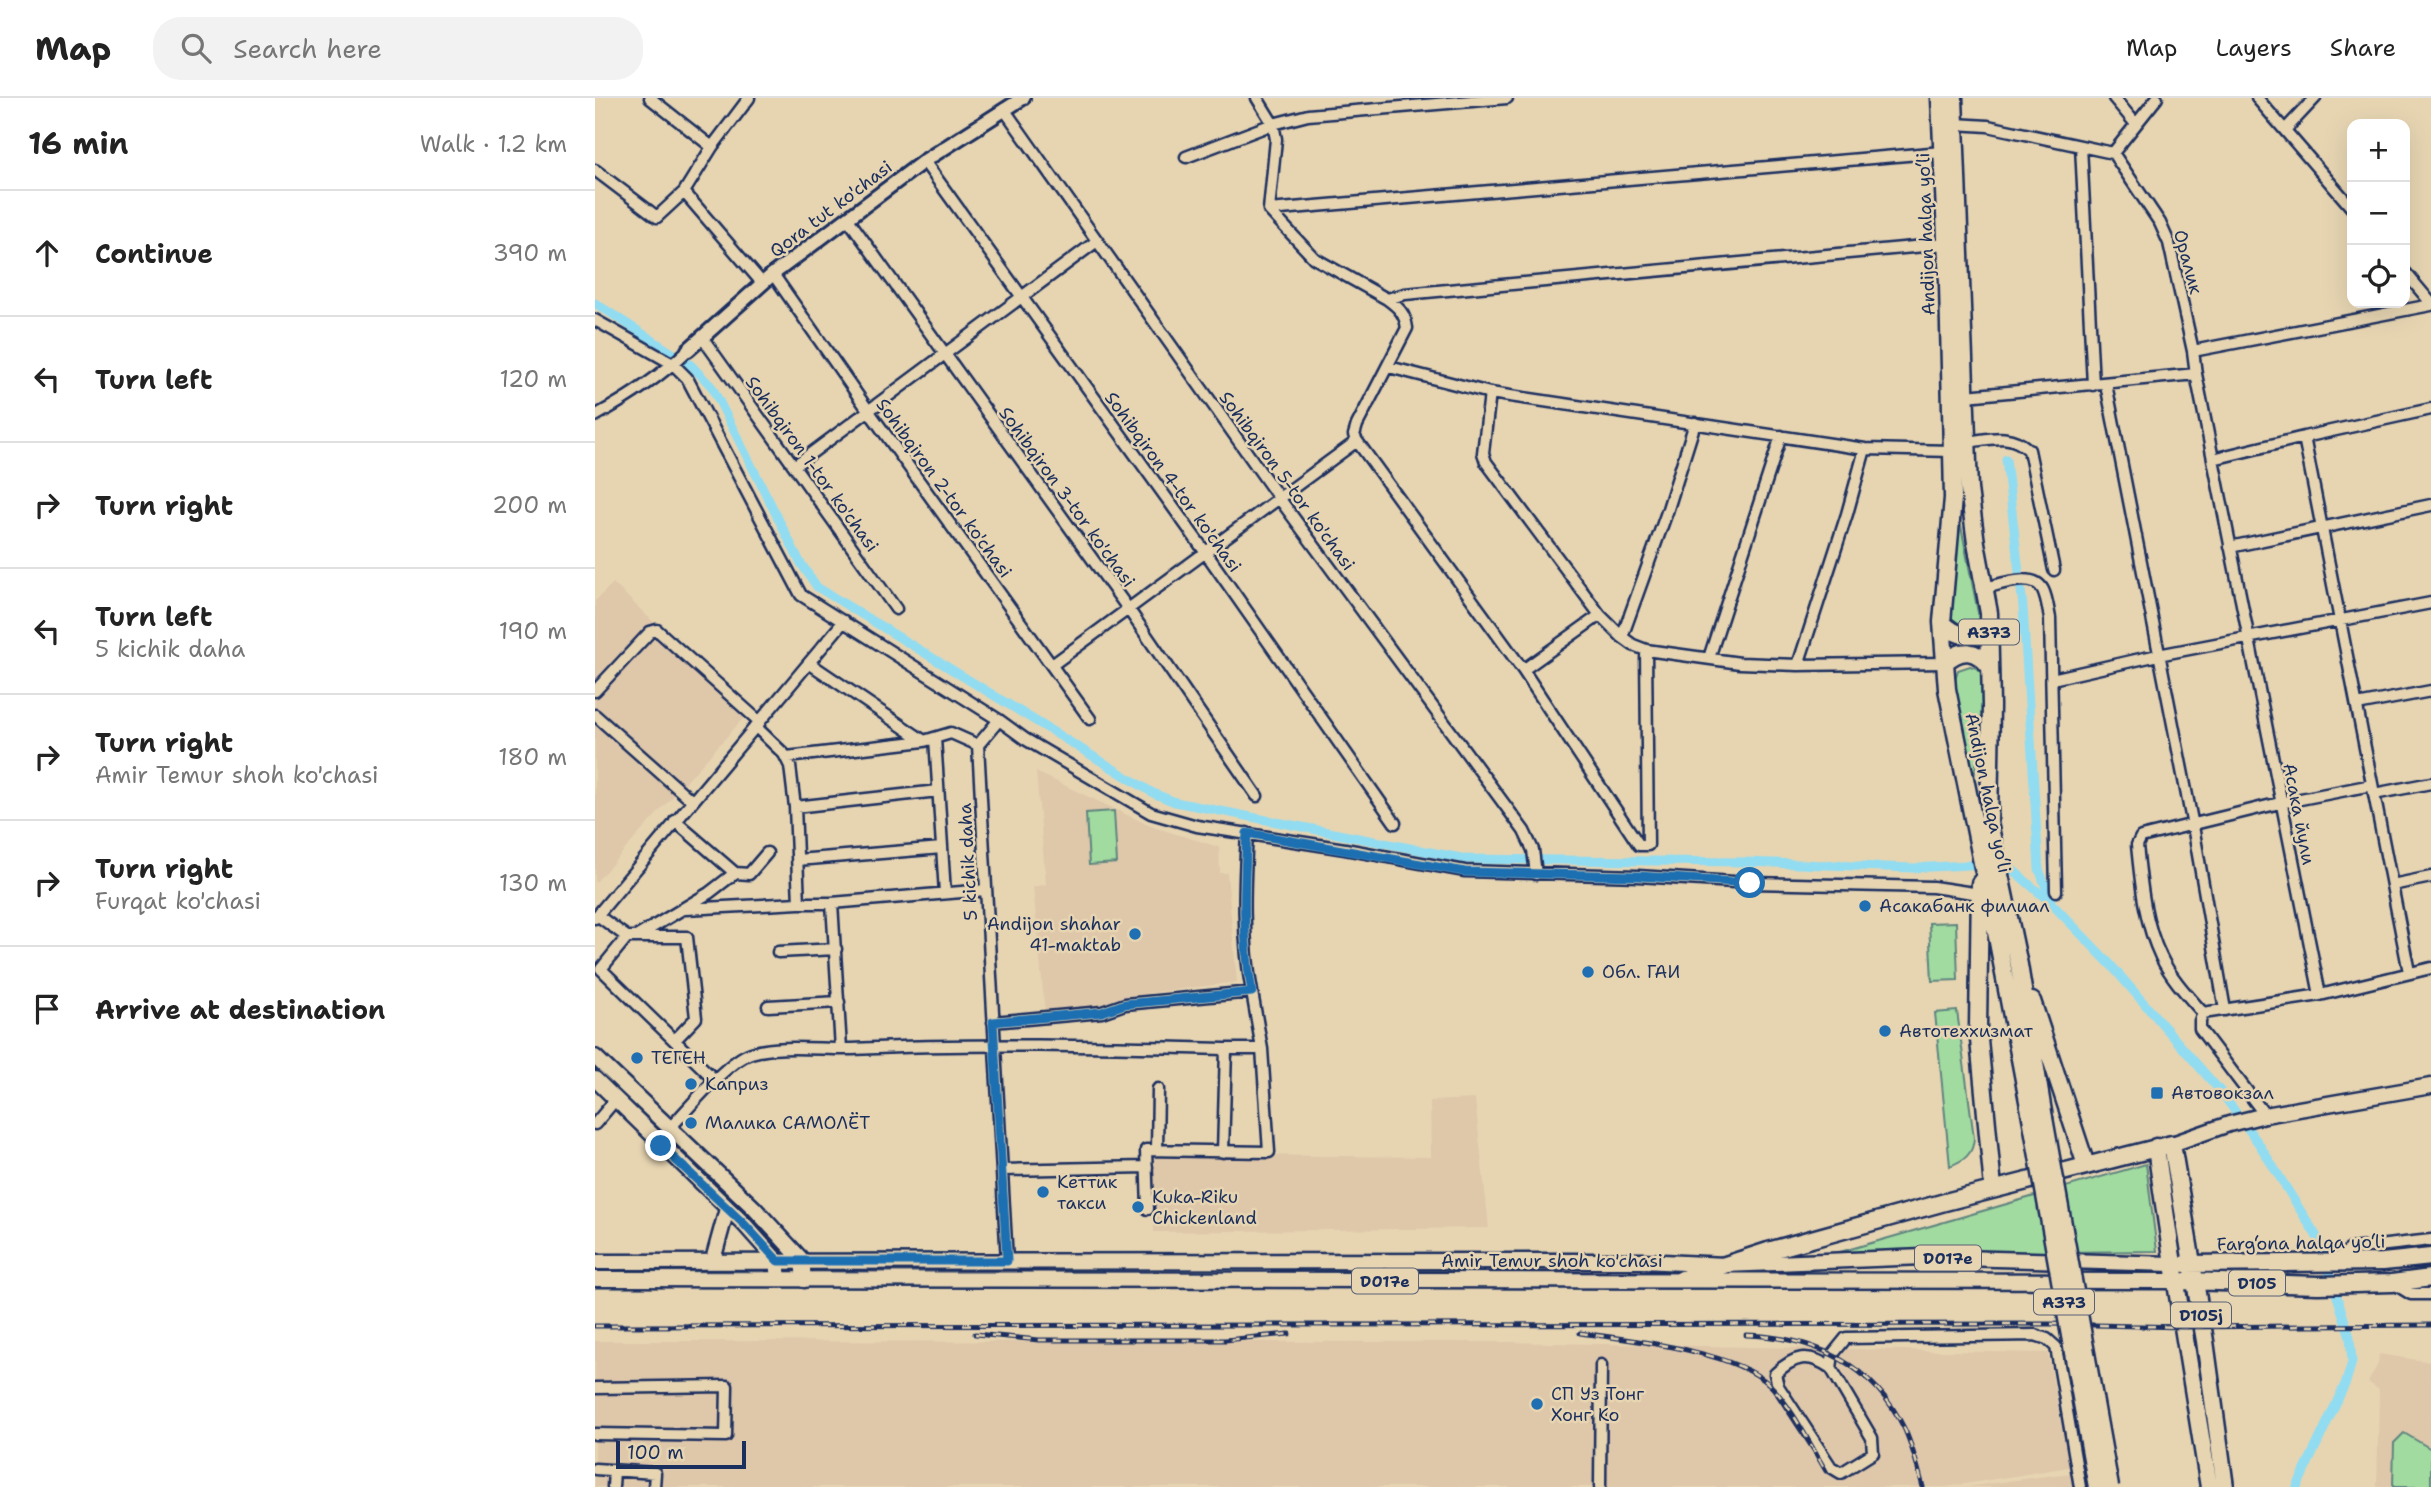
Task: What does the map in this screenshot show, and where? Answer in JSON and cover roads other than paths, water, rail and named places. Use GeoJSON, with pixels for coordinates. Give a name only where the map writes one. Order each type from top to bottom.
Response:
{"type":"FeatureCollection","features":[{"type":"Feature","properties":{"kind":"highway","name":"Andijon halqa yo‘li"},"geometry":{"type":"LineString","coordinates":[[1940,98],[1947,244],[1953,498],[1942,622],[1947,689],[2038,1118],[2110,1487]]}},
{"type":"Feature","properties":{"kind":"highway","name":"Andijon halqa yo‘li"},"geometry":{"type":"LineString","coordinates":[[1954,98],[1969,489],[1989,623],[1989,822],[2019,965],[2038,1118],[2097,1487]]}},
{"type":"Feature","properties":{"kind":"highway"},"geometry":{"type":"LineString","coordinates":[[1942,622],[1957,635],[1966,636],[1983,630],[1989,623]]}},
{"type":"Feature","properties":{"kind":"highway"},"geometry":{"type":"LineString","coordinates":[[1944,663],[1957,653],[1971,651],[1990,667]]}},
{"type":"Feature","properties":{"kind":"highway"},"geometry":{"type":"LineString","coordinates":[[1980,849],[1978,1029],[1993,1188]]}},
{"type":"Feature","properties":{"kind":"highway"},"geometry":{"type":"LineString","coordinates":[[2019,965],[2042,1027],[2086,1165]]}},
{"type":"Feature","properties":{"kind":"highway"},"geometry":{"type":"LineString","coordinates":[[1682,1279],[1993,1188],[2164,1146],[2174,1281]]}},
{"type":"Feature","properties":{"kind":"highway","name":"D105j"},"geometry":{"type":"LineString","coordinates":[[2164,1146],[2194,1272],[2225,1487]]}},
{"type":"Feature","properties":{"kind":"highway","name":"Farg‘ona halqa yo‘li"},"geometry":{"type":"LineString","coordinates":[[2174,1281],[2194,1272],[2431,1257]]}},
{"type":"Feature","properties":{"kind":"highway","name":"Farg‘ona halqa yo‘li"},"geometry":{"type":"LineString","coordinates":[[2171,1264],[2194,1272],[2318,1285],[2397,1286],[2431,1278]]}},
{"type":"Feature","properties":{"kind":"highway","name":"D105j"},"geometry":{"type":"LineString","coordinates":[[2174,1281],[2185,1327],[2209,1487]]}},
{"type":"Feature","properties":{"kind":"main road"},"geometry":{"type":"LineString","coordinates":[[595,1057],[754,1208],[802,1260],[804,1280]]}},
{"type":"Feature","properties":{"kind":"main road"},"geometry":{"type":"LineString","coordinates":[[595,1079],[744,1224],[778,1261],[779,1279]]}},
{"type":"Feature","properties":{"kind":"main road"},"geometry":{"type":"LineString","coordinates":[[2164,1146],[2262,1116],[2431,1086]]}},
{"type":"Feature","properties":{"kind":"main road"},"geometry":{"type":"LineString","coordinates":[[713,1260],[727,1209]]}},
{"type":"Feature","properties":{"kind":"main road","name":"Amir Temur shoh ko'chasi"},"geometry":{"type":"LineString","coordinates":[[595,1262],[1641,1261],[1725,1265],[1923,1257],[2171,1264]]}},
{"type":"Feature","properties":{"kind":"main road","name":"Amir Temur shoh ko'chasi"},"geometry":{"type":"LineString","coordinates":[[595,1279],[2174,1281]]}},
{"type":"Feature","properties":{"kind":"street"},"geometry":{"type":"LineString","coordinates":[[650,98],[712,147]]}},
{"type":"Feature","properties":{"kind":"street"},"geometry":{"type":"LineString","coordinates":[[595,170],[657,217],[684,192],[712,147],[749,98]]}},
{"type":"Feature","properties":{"kind":"street","name":"Qora tut ko'chasi"},"geometry":{"type":"LineString","coordinates":[[595,415],[616,404],[673,364],[773,274],[924,161],[1005,104],[1023,98]]}},
{"type":"Feature","properties":{"kind":"street"},"geometry":{"type":"LineString","coordinates":[[1257,98],[1273,124],[1276,139],[1269,210],[1314,258],[1387,299],[1403,312],[1407,328],[1357,425],[1354,435],[1357,441],[1523,670],[1639,845],[1648,845],[1646,650]]}},
{"type":"Feature","properties":{"kind":"street"},"geometry":{"type":"LineString","coordinates":[[1186,157],[1273,124],[1308,115],[1507,98]]}},
{"type":"Feature","properties":{"kind":"street"},"geometry":{"type":"LineString","coordinates":[[2114,98],[2136,123]]}},
{"type":"Feature","properties":{"kind":"street"},"geometry":{"type":"LineString","coordinates":[[1955,124],[1988,126],[2113,153],[2157,98]]}},
{"type":"Feature","properties":{"kind":"street"},"geometry":{"type":"LineString","coordinates":[[2257,98],[2347,202]]}},
{"type":"Feature","properties":{"kind":"street"},"geometry":{"type":"LineString","coordinates":[[2285,130],[2315,98]]}},
{"type":"Feature","properties":{"kind":"street","name":"Sohibqiron 5-tor ko'chasi"},"geometry":{"type":"LineString","coordinates":[[1005,104],[1097,242],[1279,498],[1524,831],[1533,850],[1536,872]]}},
{"type":"Feature","properties":{"kind":"street"},"geometry":{"type":"LineString","coordinates":[[2081,146],[2093,385]]}},
{"type":"Feature","properties":{"kind":"street"},"geometry":{"type":"LineString","coordinates":[[1269,210],[1942,152]]}},
{"type":"Feature","properties":{"kind":"street","name":"Оралик"},"geometry":{"type":"LineString","coordinates":[[2113,153],[2160,223],[2169,243],[2193,351]]}},
{"type":"Feature","properties":{"kind":"street","name":"Sohibqiron 4-tor ko'chasi"},"geometry":{"type":"LineString","coordinates":[[924,161],[1206,553],[1395,823]]}},
{"type":"Feature","properties":{"kind":"street"},"geometry":{"type":"LineString","coordinates":[[684,192],[763,284]]}},
{"type":"Feature","properties":{"kind":"street","name":"Sohibqiron 3-tor ko'chasi"},"geometry":{"type":"LineString","coordinates":[[848,219],[1129,610],[1257,796]]}},
{"type":"Feature","properties":{"kind":"street"},"geometry":{"type":"LineString","coordinates":[[794,466],[1097,242]]}},
{"type":"Feature","properties":{"kind":"street"},"geometry":{"type":"LineString","coordinates":[[1387,299],[1419,293],[1947,244]]}},
{"type":"Feature","properties":{"kind":"street","name":"Sohibqiron 2-tor ko'chasi"},"geometry":{"type":"LineString","coordinates":[[773,274],[867,410],[1090,719]]}},
{"type":"Feature","properties":{"kind":"street"},"geometry":{"type":"LineString","coordinates":[[2193,351],[2431,304],[2410,278]]}},
{"type":"Feature","properties":{"kind":"street"},"geometry":{"type":"LineString","coordinates":[[595,320],[673,364],[687,378],[801,595],[1025,739],[1151,813],[1197,826],[1465,872],[1536,872],[1750,883],[1933,887],[1980,894]]}},
{"type":"Feature","properties":{"kind":"street","name":"Sohibqiron 1-tor ko'chasi"},"geometry":{"type":"LineString","coordinates":[[702,337],[896,609]]}},
{"type":"Feature","properties":{"kind":"street","name":"Асака йули"},"geometry":{"type":"LineString","coordinates":[[2193,351],[2320,995]]}},
{"type":"Feature","properties":{"kind":"street"},"geometry":{"type":"LineString","coordinates":[[1389,367],[1490,393],[1865,449],[1952,451]]}},
{"type":"Feature","properties":{"kind":"street"},"geometry":{"type":"LineString","coordinates":[[1966,396],[2196,374]]}},
{"type":"Feature","properties":{"kind":"street"},"geometry":{"type":"LineString","coordinates":[[2106,384],[2193,826],[2225,1010]]}},
{"type":"Feature","properties":{"kind":"street"},"geometry":{"type":"LineString","coordinates":[[1490,393],[1483,453],[1486,462],[1600,615],[1633,645],[1646,650],[1739,663],[1944,663]]}},
{"type":"Feature","properties":{"kind":"street"},"geometry":{"type":"LineString","coordinates":[[2213,459],[2431,409]]}},
{"type":"Feature","properties":{"kind":"street"},"geometry":{"type":"LineString","coordinates":[[1622,637],[1667,512],[1695,423]]}},
{"type":"Feature","properties":{"kind":"street"},"geometry":{"type":"LineString","coordinates":[[1709,658],[1781,436]]}},
{"type":"Feature","properties":{"kind":"street"},"geometry":{"type":"LineString","coordinates":[[1967,442],[1999,437],[2020,441],[2029,450],[2054,570]]}},
{"type":"Feature","properties":{"kind":"street"},"geometry":{"type":"LineString","coordinates":[[2304,437],[2409,972]]}},
{"type":"Feature","properties":{"kind":"street"},"geometry":{"type":"LineString","coordinates":[[1052,665],[1357,441]]}},
{"type":"Feature","properties":{"kind":"street"},"geometry":{"type":"LineString","coordinates":[[1798,665],[1865,449]]}},
{"type":"Feature","properties":{"kind":"street"},"geometry":{"type":"LineString","coordinates":[[2230,547],[2431,505]]}},
{"type":"Feature","properties":{"kind":"street"},"geometry":{"type":"LineString","coordinates":[[1984,588],[2027,580],[2043,588],[2050,618],[2056,891]]}},
{"type":"Feature","properties":{"kind":"street"},"geometry":{"type":"LineString","coordinates":[[2052,679],[2158,655],[2431,603]]}},
{"type":"Feature","properties":{"kind":"street"},"geometry":{"type":"LineString","coordinates":[[1523,670],[1600,615]]}},
{"type":"Feature","properties":{"kind":"street"},"geometry":{"type":"LineString","coordinates":[[675,1040],[696,1018],[687,937],[631,937],[596,916],[844,621]]}},
{"type":"Feature","properties":{"kind":"street"},"geometry":{"type":"LineString","coordinates":[[595,691],[650,632],[657,630],[758,725],[787,757],[795,807],[799,903]]}},
{"type":"Feature","properties":{"kind":"street"},"geometry":{"type":"LineString","coordinates":[[809,663],[930,739],[938,791],[944,893]]}},
{"type":"Feature","properties":{"kind":"street"},"geometry":{"type":"LineString","coordinates":[[2357,705],[2431,691]]}},
{"type":"Feature","properties":{"kind":"street"},"geometry":{"type":"LineString","coordinates":[[595,715],[692,802]]}},
{"type":"Feature","properties":{"kind":"street"},"geometry":{"type":"LineString","coordinates":[[787,757],[930,739],[951,733],[978,745],[999,720]]}},
{"type":"Feature","properties":{"kind":"street","name":"5 kichik daha"},"geometry":{"type":"LineString","coordinates":[[978,745],[1007,1261]]}},
{"type":"Feature","properties":{"kind":"street"},"geometry":{"type":"LineString","coordinates":[[2203,1013],[2161,957],[2143,902],[2137,845],[2141,837],[2280,803],[2431,783]]}},
{"type":"Feature","properties":{"kind":"street"},"geometry":{"type":"LineString","coordinates":[[795,807],[938,791]]}},
{"type":"Feature","properties":{"kind":"street"},"geometry":{"type":"LineString","coordinates":[[675,821],[735,873],[749,874],[767,853]]}},
{"type":"Feature","properties":{"kind":"street"},"geometry":{"type":"LineString","coordinates":[[1148,1209],[1146,1150],[1269,1152],[1262,1049],[1246,961],[1244,924],[1247,833]]}},
{"type":"Feature","properties":{"kind":"street"},"geometry":{"type":"LineString","coordinates":[[797,860],[942,848]]}},
{"type":"Feature","properties":{"kind":"street"},"geometry":{"type":"LineString","coordinates":[[715,1080],[601,969],[631,937],[684,909],[735,873]]}},
{"type":"Feature","properties":{"kind":"street"},"geometry":{"type":"LineString","coordinates":[[2392,885],[2431,877]]}},
{"type":"Feature","properties":{"kind":"street"},"geometry":{"type":"LineString","coordinates":[[684,909],[832,903],[985,890]]}},
{"type":"Feature","properties":{"kind":"street"},"geometry":{"type":"LineString","coordinates":[[832,903],[837,949],[841,1049]]}},
{"type":"Feature","properties":{"kind":"street"},"geometry":{"type":"LineString","coordinates":[[778,952],[837,949]]}},
{"type":"Feature","properties":{"kind":"street"},"geometry":{"type":"LineString","coordinates":[[2203,1013],[2320,995],[2431,968]]}},
{"type":"Feature","properties":{"kind":"street"},"geometry":{"type":"LineString","coordinates":[[993,1022],[1102,1012],[1125,1004],[1252,992]]}},
{"type":"Feature","properties":{"kind":"street"},"geometry":{"type":"LineString","coordinates":[[768,1006],[839,1002]]}},
{"type":"Feature","properties":{"kind":"street"},"geometry":{"type":"LineString","coordinates":[[2203,1013],[2200,1028],[2262,1116]]}},
{"type":"Feature","properties":{"kind":"street"},"geometry":{"type":"LineString","coordinates":[[669,1129],[715,1080],[742,1057],[753,1052],[933,1045],[1262,1049]]}},
{"type":"Feature","properties":{"kind":"street"},"geometry":{"type":"LineString","coordinates":[[1223,1152],[1226,1049]]}},
{"type":"Feature","properties":{"kind":"street"},"geometry":{"type":"LineString","coordinates":[[1157,1150],[1158,1089]]}},
{"type":"Feature","properties":{"kind":"street"},"geometry":{"type":"LineString","coordinates":[[595,1124],[616,1099]]}},
{"type":"Feature","properties":{"kind":"street"},"geometry":{"type":"LineString","coordinates":[[1002,1170],[1147,1167]]}},
{"type":"Feature","properties":{"kind":"street"},"geometry":{"type":"LineString","coordinates":[[2329,1262],[2351,1249],[2431,1240]]}},
{"type":"Feature","properties":{"kind":"street"},"geometry":{"type":"LineString","coordinates":[[2397,1286],[2411,1294],[2431,1294]]}},
{"type":"Feature","properties":{"kind":"street"},"geometry":{"type":"LineString","coordinates":[[1831,1368],[1820,1360],[1801,1357],[1788,1361],[1775,1374],[1778,1386],[1831,1467],[1841,1473],[1873,1453],[1872,1438],[1831,1368],[1833,1354],[1846,1338],[2035,1335],[2047,1339],[2056,1347],[2080,1487]]}},
{"type":"Feature","properties":{"kind":"street"},"geometry":{"type":"LineString","coordinates":[[1600,1487],[1601,1365]]}},
{"type":"Feature","properties":{"kind":"street"},"geometry":{"type":"LineString","coordinates":[[595,1388],[727,1386],[726,1436],[595,1434]]}},
{"type":"Feature","properties":{"kind":"street"},"geometry":{"type":"LineString","coordinates":[[595,1469],[655,1472],[654,1487]]}},
{"type":"Feature","properties":{"kind":"street"},"geometry":{"type":"LineString","coordinates":[[613,1487],[614,1470]]}},
{"type":"Feature","properties":{"kind":"waterway"},"geometry":{"type":"LineString","coordinates":[[595,303],[691,365],[712,387],[800,562],[817,587],[1153,793],[1175,802],[1466,859],[1744,862],[1913,868],[2005,863],[2051,903],[2110,964],[2221,1092],[2259,1144],[2319,1240],[2350,1337],[2352,1362],[2346,1382],[2297,1487]]}},
{"type":"Feature","properties":{"kind":"waterway"},"geometry":{"type":"LineString","coordinates":[[2006,459],[2023,607],[2039,869],[2051,901]]}},
{"type":"Feature","properties":{"kind":"railway"},"geometry":{"type":"LineString","coordinates":[[595,1326],[2431,1325]]}},
{"type":"Feature","properties":{"kind":"railway"},"geometry":{"type":"LineString","coordinates":[[1580,1333],[1680,1348],[1732,1363],[1753,1373],[1778,1393],[1826,1471]]}},
{"type":"Feature","properties":{"kind":"railway"},"geometry":{"type":"LineString","coordinates":[[975,1334],[1039,1340],[1225,1340],[1289,1334]]}},
{"type":"Feature","properties":{"kind":"railway"},"geometry":{"type":"LineString","coordinates":[[1746,1335],[1771,1337],[1818,1349],[1859,1372],[1877,1388],[1905,1430],[1923,1487]]}},
{"type":"Feature","properties":{"kind":"place","name":"Асакабанк филиал"},"geometry":{"type":"Point","coordinates":[1865,906]}},
{"type":"Feature","properties":{"kind":"place","name":"Andijon shahar 41-maktab"},"geometry":{"type":"Point","coordinates":[1135,934]}},
{"type":"Feature","properties":{"kind":"place","name":"Обл. ГАИ"},"geometry":{"type":"Point","coordinates":[1588,972]}},
{"type":"Feature","properties":{"kind":"place","name":"Автотеххизмат"},"geometry":{"type":"Point","coordinates":[1885,1031]}},
{"type":"Feature","properties":{"kind":"place","name":"ТЕГЕН"},"geometry":{"type":"Point","coordinates":[637,1058]}},
{"type":"Feature","properties":{"kind":"place","name":"Каприз"},"geometry":{"type":"Point","coordinates":[691,1084]}},
{"type":"Feature","properties":{"kind":"place","name":"Автовокзал"},"geometry":{"type":"Point","coordinates":[2157,1093]}},
{"type":"Feature","properties":{"kind":"place","name":"Малика САМОЛЁТ"},"geometry":{"type":"Point","coordinates":[691,1123]}},
{"type":"Feature","properties":{"kind":"place","name":"Кеттик такси"},"geometry":{"type":"Point","coordinates":[1043,1192]}},
{"type":"Feature","properties":{"kind":"place","name":"Kuka-Riku Chickenland"},"geometry":{"type":"Point","coordinates":[1138,1207]}},
{"type":"Feature","properties":{"kind":"place","name":"СП Уз Тонг Хонг Ко"},"geometry":{"type":"Point","coordinates":[1537,1404]}}]}
